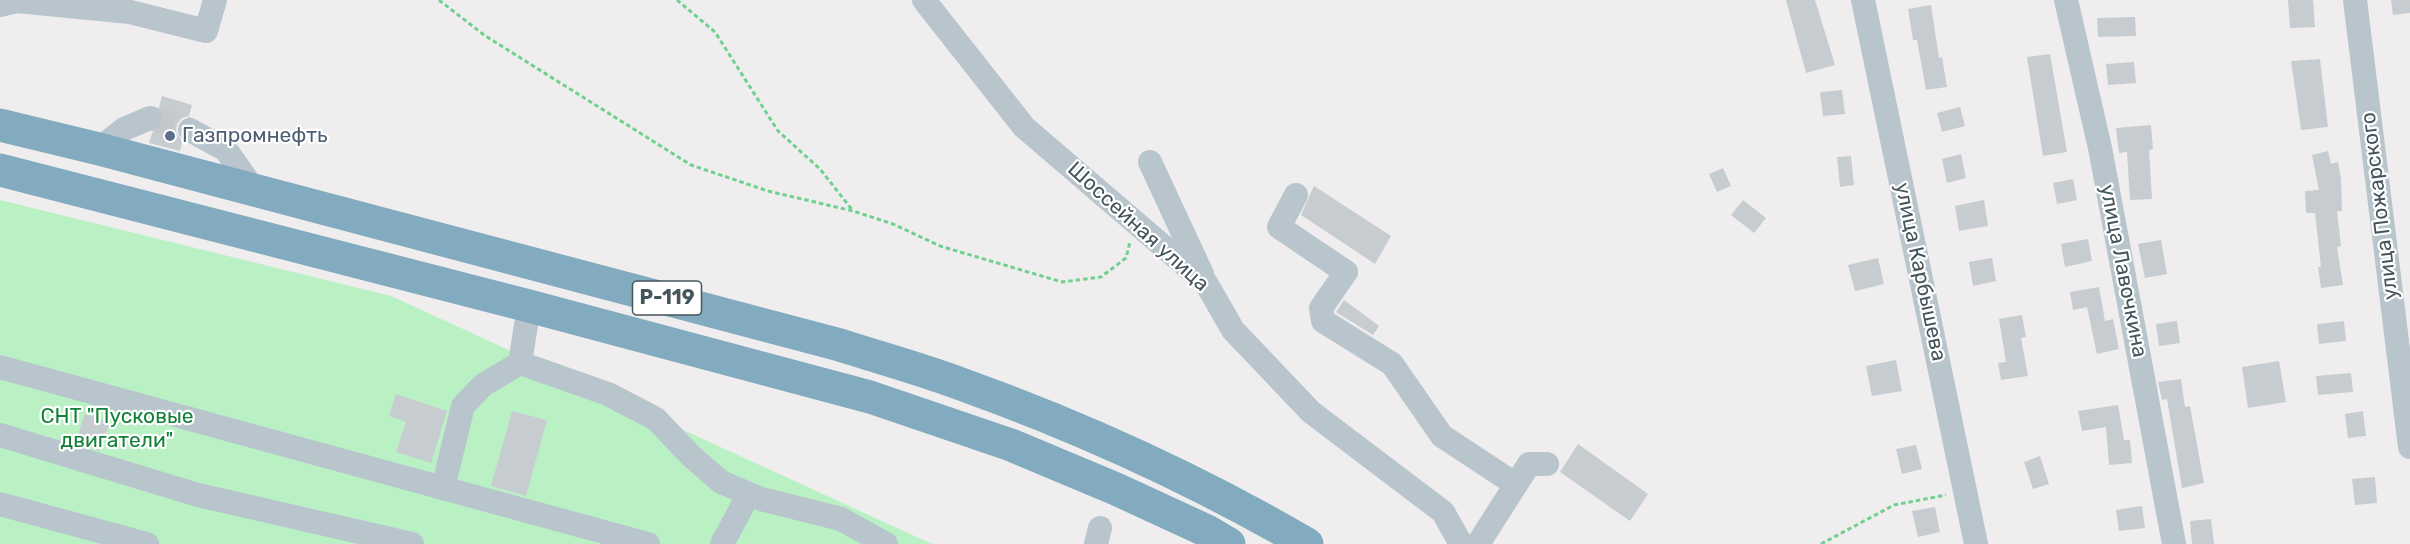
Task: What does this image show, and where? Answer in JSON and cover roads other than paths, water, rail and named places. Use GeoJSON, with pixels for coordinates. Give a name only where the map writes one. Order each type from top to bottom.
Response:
{"type":"FeatureCollection","features":[{"type":"Feature","properties":{"kind":"highway","name":"Р-119"},"geometry":{"type":"LineString","coordinates":[[0,125],[732,315],[840,345],[960,383],[1080,430],[1191,481],[1307,544]]}},
{"type":"Feature","properties":{"kind":"highway","name":"Р-119"},"geometry":{"type":"LineString","coordinates":[[0,170],[529,306],[881,401],[1011,446],[1116,489],[1207,531],[1229,544]]}},
{"type":"Feature","properties":{"kind":"street"},"geometry":{"type":"LineString","coordinates":[[0,5],[17,1],[132,6],[206,31],[215,0]]}},
{"type":"Feature","properties":{"kind":"street","name":"Шоссейная улица"},"geometry":{"type":"LineString","coordinates":[[924,0],[1024,127],[1206,283],[1233,330],[1311,412],[1443,512],[1461,544]]}},
{"type":"Feature","properties":{"kind":"street","name":"улица Карбышева"},"geometry":{"type":"LineString","coordinates":[[1863,0],[1976,544]]}},
{"type":"Feature","properties":{"kind":"street","name":"улица Лавочкина"},"geometry":{"type":"LineString","coordinates":[[2066,0],[2100,148],[2174,544]]}},
{"type":"Feature","properties":{"kind":"street","name":"улица Пожарского"},"geometry":{"type":"LineString","coordinates":[[2355,0],[2405,374],[2410,447]]}},
{"type":"Feature","properties":{"kind":"street"},"geometry":{"type":"LineString","coordinates":[[99,149],[124,129],[150,118]]}},
{"type":"Feature","properties":{"kind":"street"},"geometry":{"type":"LineString","coordinates":[[190,130],[226,150],[254,190]]}},
{"type":"Feature","properties":{"kind":"street"},"geometry":{"type":"LineString","coordinates":[[1150,162],[1206,283]]}},
{"type":"Feature","properties":{"kind":"street"},"geometry":{"type":"LineString","coordinates":[[1296,195],[1279,227],[1347,272],[1321,308],[1323,321],[1392,364],[1442,436],[1515,484]]}},
{"type":"Feature","properties":{"kind":"street"},"geometry":{"type":"LineString","coordinates":[[520,363],[529,306]]}},
{"type":"Feature","properties":{"kind":"street"},"geometry":{"type":"LineString","coordinates":[[442,488],[463,406],[483,385],[520,363]]}},
{"type":"Feature","properties":{"kind":"street"},"geometry":{"type":"LineString","coordinates":[[520,363],[608,394],[656,419],[691,456],[721,482],[761,499],[841,519],[886,544]]}},
{"type":"Feature","properties":{"kind":"street"},"geometry":{"type":"LineString","coordinates":[[0,367],[648,544]]}},
{"type":"Feature","properties":{"kind":"street"},"geometry":{"type":"LineString","coordinates":[[0,435],[198,495],[412,544]]}},
{"type":"Feature","properties":{"kind":"street"},"geometry":{"type":"LineString","coordinates":[[1481,539],[1529,464],[1547,464]]}},
{"type":"Feature","properties":{"kind":"street"},"geometry":{"type":"LineString","coordinates":[[722,544],[749,494]]}},
{"type":"Feature","properties":{"kind":"street"},"geometry":{"type":"LineString","coordinates":[[0,504],[147,544]]}},
{"type":"Feature","properties":{"kind":"tunnel"},"geometry":{"type":"LineString","coordinates":[[150,118],[190,130]]}},
{"type":"Feature","properties":{"kind":"place","name":"Газпромнефть"},"geometry":{"type":"Point","coordinates":[170,136]}},
{"type":"Feature","properties":{"kind":"park label","name":"СНТ \"Пусковые двигатели\""},"geometry":{"type":"Point","coordinates":[117,429]}}]}
